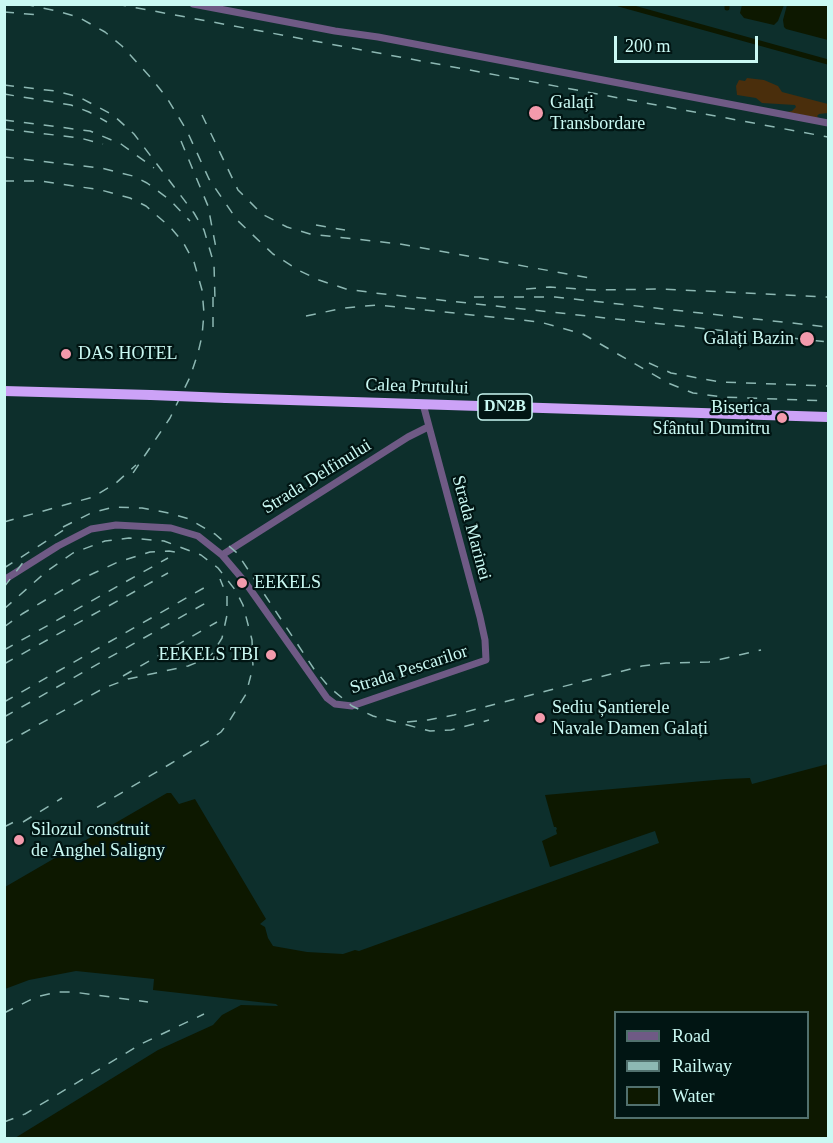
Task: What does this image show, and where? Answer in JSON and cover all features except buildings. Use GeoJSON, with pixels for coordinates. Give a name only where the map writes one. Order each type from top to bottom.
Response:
{"type":"FeatureCollection","features":[{"type":"Feature","properties":{"kind":"highway","name":"Calea Prutului"},"geometry":{"type":"LineString","coordinates":[[4,391],[828,417]]}},
{"type":"Feature","properties":{"kind":"street"},"geometry":{"type":"LineString","coordinates":[[193,4],[828,123]]}},
{"type":"Feature","properties":{"kind":"street","name":"Strada Marinei"},"geometry":{"type":"LineString","coordinates":[[423,404],[480,617],[486,660]]}},
{"type":"Feature","properties":{"kind":"street","name":"Strada Delfinului"},"geometry":{"type":"LineString","coordinates":[[222,555],[408,437],[428,427]]}},
{"type":"Feature","properties":{"kind":"street"},"geometry":{"type":"LineString","coordinates":[[4,580],[78,535],[103,526],[161,527],[190,532],[205,540],[222,555]]}},
{"type":"Feature","properties":{"kind":"street","name":"Strada Pescarilor"},"geometry":{"type":"LineString","coordinates":[[222,555],[245,582],[327,698],[340,705],[352,706],[486,660]]}},
{"type":"Feature","properties":{"kind":"shaded area"},"geometry":{"type":"Polygon","coordinates":[[[747,78],[764,80],[778,86],[782,92],[828,104],[828,113],[819,114],[817,116],[819,118],[787,112],[792,111],[795,105],[762,103],[756,98],[737,95],[736,86],[739,80],[745,81],[747,78]]]}},
{"type":"Feature","properties":{"kind":"water"},"geometry":{"type":"Polygon","coordinates":[[[742,4],[784,5],[774,25],[744,18],[740,13],[742,4]]]}},
{"type":"Feature","properties":{"kind":"water"},"geometry":{"type":"Polygon","coordinates":[[[787,5],[828,5],[828,40],[786,29],[783,20],[787,5]]]}},
{"type":"Feature","properties":{"kind":"water"},"geometry":{"type":"Polygon","coordinates":[[[828,764],[828,1138],[15,1138],[158,1050],[213,1025],[222,1015],[241,1005],[278,1006],[153,990],[154,979],[76,971],[29,980],[5,989],[5,887],[167,793],[171,793],[179,804],[195,799],[266,919],[260,924],[265,927],[273,946],[307,952],[343,954],[359,951],[659,843],[655,831],[550,867],[542,841],[557,834],[557,829],[554,827],[545,795],[750,778],[752,784],[828,764]]]}},
{"type":"Feature","properties":{"kind":"waterway"},"geometry":{"type":"LineString","coordinates":[[619,4],[828,62]]}},
{"type":"Feature","properties":{"kind":"railway"},"geometry":{"type":"LineString","coordinates":[[24,4],[78,17],[105,32],[122,46],[167,98],[187,131],[209,179],[237,220],[273,254],[319,280],[346,289],[375,293],[828,342]]}},
{"type":"Feature","properties":{"kind":"railway"},"geometry":{"type":"LineString","coordinates":[[116,4],[828,137]]}},
{"type":"Feature","properties":{"kind":"railway"},"geometry":{"type":"LineString","coordinates":[[4,12],[39,15]]}},
{"type":"Feature","properties":{"kind":"railway"},"geometry":{"type":"LineString","coordinates":[[4,85],[55,91],[79,97],[113,115],[134,134],[194,213],[204,230],[214,264],[215,300]]}},
{"type":"Feature","properties":{"kind":"railway"},"geometry":{"type":"LineString","coordinates":[[4,94],[71,105],[107,122]]}},
{"type":"Feature","properties":{"kind":"railway"},"geometry":{"type":"LineString","coordinates":[[202,115],[238,190],[262,214],[287,227],[310,234],[400,244],[596,279]]}},
{"type":"Feature","properties":{"kind":"railway"},"geometry":{"type":"LineString","coordinates":[[4,120],[90,131],[121,144],[154,168]]}},
{"type":"Feature","properties":{"kind":"railway"},"geometry":{"type":"LineString","coordinates":[[4,129],[80,138],[103,144]]}},
{"type":"Feature","properties":{"kind":"railway"},"geometry":{"type":"LineString","coordinates":[[181,141],[208,206],[216,248]]}},
{"type":"Feature","properties":{"kind":"railway"},"geometry":{"type":"LineString","coordinates":[[4,157],[101,168],[133,176],[170,200],[190,221]]}},
{"type":"Feature","properties":{"kind":"railway"},"geometry":{"type":"LineString","coordinates":[[4,181],[41,181],[101,190],[130,198],[146,206],[170,227],[183,242],[194,262],[202,290],[204,313],[198,353],[190,377],[170,418],[133,473]]}},
{"type":"Feature","properties":{"kind":"railway"},"geometry":{"type":"LineString","coordinates":[[316,225],[345,230]]}},
{"type":"Feature","properties":{"kind":"railway"},"geometry":{"type":"LineString","coordinates":[[526,289],[550,287],[595,290],[662,289],[828,297]]}},
{"type":"Feature","properties":{"kind":"railway"},"geometry":{"type":"LineString","coordinates":[[213,291],[213,327]]}},
{"type":"Feature","properties":{"kind":"railway"},"geometry":{"type":"LineString","coordinates":[[474,297],[555,297],[828,327]]}},
{"type":"Feature","properties":{"kind":"railway"},"geometry":{"type":"LineString","coordinates":[[306,316],[344,308],[377,305],[540,322],[583,334],[668,383],[693,393],[723,397],[828,401]]}},
{"type":"Feature","properties":{"kind":"railway"},"geometry":{"type":"LineString","coordinates":[[649,363],[671,373],[720,382],[828,386]]}},
{"type":"Feature","properties":{"kind":"railway"},"geometry":{"type":"LineString","coordinates":[[4,522],[93,497],[116,483],[136,465]]}},
{"type":"Feature","properties":{"kind":"railway"},"geometry":{"type":"LineString","coordinates":[[63,527],[91,513],[114,507],[142,508],[189,519],[215,534],[237,553],[314,669],[329,687],[352,706],[373,716],[430,731],[451,730],[489,720]]}},
{"type":"Feature","properties":{"kind":"railway"},"geometry":{"type":"LineString","coordinates":[[4,568],[70,526]]}},
{"type":"Feature","properties":{"kind":"railway"},"geometry":{"type":"LineString","coordinates":[[4,609],[47,571],[73,553],[105,541],[129,538],[164,541],[201,555],[218,568],[236,591],[243,605],[252,640],[253,667],[246,694],[228,723],[221,732],[207,742],[91,811]]}},
{"type":"Feature","properties":{"kind":"railway"},"geometry":{"type":"LineString","coordinates":[[4,627],[79,580],[118,562],[150,552],[181,553]]}},
{"type":"Feature","properties":{"kind":"railway"},"geometry":{"type":"LineString","coordinates":[[4,650],[168,558]]}},
{"type":"Feature","properties":{"kind":"railway"},"geometry":{"type":"LineString","coordinates":[[4,587],[25,560]]}},
{"type":"Feature","properties":{"kind":"railway"},"geometry":{"type":"LineString","coordinates":[[4,664],[168,573]]}},
{"type":"Feature","properties":{"kind":"railway"},"geometry":{"type":"LineString","coordinates":[[4,744],[104,688],[128,679],[188,666],[212,654],[222,638],[227,615],[227,596],[220,579]]}},
{"type":"Feature","properties":{"kind":"railway"},"geometry":{"type":"LineString","coordinates":[[4,702],[209,585]]}},
{"type":"Feature","properties":{"kind":"railway"},"geometry":{"type":"LineString","coordinates":[[4,717],[211,600]]}},
{"type":"Feature","properties":{"kind":"railway"},"geometry":{"type":"LineString","coordinates":[[123,676],[217,622]]}},
{"type":"Feature","properties":{"kind":"railway"},"geometry":{"type":"LineString","coordinates":[[407,722],[454,715],[642,666],[709,662],[761,650]]}},
{"type":"Feature","properties":{"kind":"railway"},"geometry":{"type":"LineString","coordinates":[[23,822],[62,798]]}},
{"type":"Feature","properties":{"kind":"railway"},"geometry":{"type":"LineString","coordinates":[[4,827],[16,821]]}},
{"type":"Feature","properties":{"kind":"railway"},"geometry":{"type":"LineString","coordinates":[[4,1013],[36,997],[57,992],[148,1002]]}},
{"type":"Feature","properties":{"kind":"railway"},"geometry":{"type":"LineString","coordinates":[[4,1122],[25,1114],[141,1044],[204,1014]]}},
{"type":"Feature","properties":{"kind":"place","name":"Galați Transbordare"},"geometry":{"type":"Point","coordinates":[536,113]}},
{"type":"Feature","properties":{"kind":"place","name":"Galați Bazin"},"geometry":{"type":"Point","coordinates":[807,339]}},
{"type":"Feature","properties":{"kind":"place","name":"DAS HOTEL"},"geometry":{"type":"Point","coordinates":[66,354]}},
{"type":"Feature","properties":{"kind":"place","name":"Biserica Sfântul Dumitru"},"geometry":{"type":"Point","coordinates":[782,418]}},
{"type":"Feature","properties":{"kind":"place","name":"EEKELS"},"geometry":{"type":"Point","coordinates":[242,583]}},
{"type":"Feature","properties":{"kind":"place","name":"EEKELS TBI"},"geometry":{"type":"Point","coordinates":[271,655]}},
{"type":"Feature","properties":{"kind":"place","name":"Sediu Șantierele Navale Damen Galați"},"geometry":{"type":"Point","coordinates":[540,718]}},
{"type":"Feature","properties":{"kind":"place","name":"Silozul construit de Anghel Saligny"},"geometry":{"type":"Point","coordinates":[19,840]}}]}
